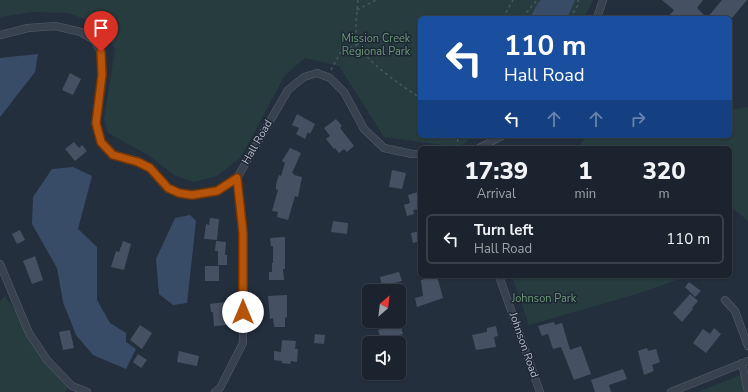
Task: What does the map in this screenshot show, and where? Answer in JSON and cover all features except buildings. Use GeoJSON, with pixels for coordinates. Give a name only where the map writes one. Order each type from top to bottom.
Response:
{"type":"FeatureCollection","features":[{"type":"Feature","properties":{"kind":"street"},"geometry":{"type":"LineString","coordinates":[[598,16],[603,0]]}},
{"type":"Feature","properties":{"kind":"street","name":"Hall Road"},"geometry":{"type":"LineString","coordinates":[[0,35],[28,28],[55,26],[81,32],[94,40],[101,52],[102,75],[96,123],[101,142],[113,155],[138,162],[150,168],[168,188],[179,193],[192,195],[217,191],[237,178],[288,90],[304,77],[317,73],[329,77]]}},
{"type":"Feature","properties":{"kind":"street"},"geometry":{"type":"LineString","coordinates":[[329,77],[344,92],[364,130],[384,148],[418,154]]}},
{"type":"Feature","properties":{"kind":"street"},"geometry":{"type":"LineString","coordinates":[[483,146],[498,138]]}},
{"type":"Feature","properties":{"kind":"street"},"geometry":{"type":"LineString","coordinates":[[215,392],[220,388],[243,343],[243,233],[237,178]]}},
{"type":"Feature","properties":{"kind":"street"},"geometry":{"type":"LineString","coordinates":[[0,264],[29,333],[47,360],[72,386],[87,392]]}},
{"type":"Feature","properties":{"kind":"street","name":"Johnson Road"},"geometry":{"type":"LineString","coordinates":[[500,278],[540,392]]}},
{"type":"Feature","properties":{"kind":"street"},"geometry":{"type":"LineString","coordinates":[[725,300],[735,311],[748,346]]}},
{"type":"Feature","properties":{"kind":"street"},"geometry":{"type":"LineString","coordinates":[[671,392],[745,362],[748,392]]}},
{"type":"Feature","properties":{"kind":"path"},"geometry":{"type":"LineString","coordinates":[[358,0],[356,27],[358,44],[368,59],[418,97]]}},
{"type":"Feature","properties":{"kind":"path"},"geometry":{"type":"LineString","coordinates":[[357,10],[376,0]]}},
{"type":"Feature","properties":{"kind":"path"},"geometry":{"type":"LineString","coordinates":[[503,16],[513,0]]}},
{"type":"Feature","properties":{"kind":"path"},"geometry":{"type":"LineString","coordinates":[[525,16],[537,0]]}},
{"type":"Feature","properties":{"kind":"path"},"geometry":{"type":"LineString","coordinates":[[571,16],[578,5],[578,0]]}},
{"type":"Feature","properties":{"kind":"path"},"geometry":{"type":"LineString","coordinates":[[329,77],[340,53],[358,44]]}},
{"type":"Feature","properties":{"kind":"green space","name":"Mission Creek Regional Park"},"geometry":{"type":"Polygon","coordinates":[[[0,0],[593,0],[585,16],[418,16],[418,138],[471,138],[460,146],[384,137],[339,66],[305,58],[285,75],[241,157],[217,176],[194,182],[174,175],[148,155],[108,133],[104,119],[115,49],[101,26],[69,13],[32,12],[0,17],[0,0]]]}},
{"type":"Feature","properties":{"kind":"green space"},"geometry":{"type":"Polygon","coordinates":[[[748,107],[748,221],[732,208],[732,146],[580,146],[585,138],[732,138],[732,110],[748,107]]]}},
{"type":"Feature","properties":{"kind":"green space","name":"Johnson Park"},"geometry":{"type":"Polygon","coordinates":[[[513,278],[683,278],[640,293],[529,325],[513,278]]]}},
{"type":"Feature","properties":{"kind":"green space"},"geometry":{"type":"Polygon","coordinates":[[[5,296],[70,385],[65,392],[0,392],[0,301],[5,296]]]}},
{"type":"Feature","properties":{"kind":"green space"},"geometry":{"type":"Polygon","coordinates":[[[748,372],[748,392],[698,392],[748,372]]]}},
{"type":"Feature","properties":{"kind":"water"},"geometry":{"type":"Polygon","coordinates":[[[541,0],[575,0],[568,16],[531,16],[541,0]]]}},
{"type":"Feature","properties":{"kind":"water"},"geometry":{"type":"Polygon","coordinates":[[[38,54],[35,72],[0,117],[0,58],[38,54]]]}},
{"type":"Feature","properties":{"kind":"water"},"geometry":{"type":"Polygon","coordinates":[[[73,167],[92,176],[78,229],[97,247],[97,300],[110,323],[126,333],[126,342],[136,349],[126,369],[93,355],[76,335],[63,302],[57,268],[32,224],[33,197],[52,169],[73,167]]]}},
{"type":"Feature","properties":{"kind":"water"},"geometry":{"type":"Polygon","coordinates":[[[190,215],[196,221],[187,303],[173,305],[159,294],[156,259],[175,218],[190,215]]]}},
{"type":"Feature","properties":{"kind":"route"},"geometry":{"type":"LineString","coordinates":[[101,52],[102,75],[96,123],[101,142],[113,155],[138,162],[150,168],[168,188],[179,193],[192,195],[217,191],[237,178],[243,233],[243,312]]}}]}
